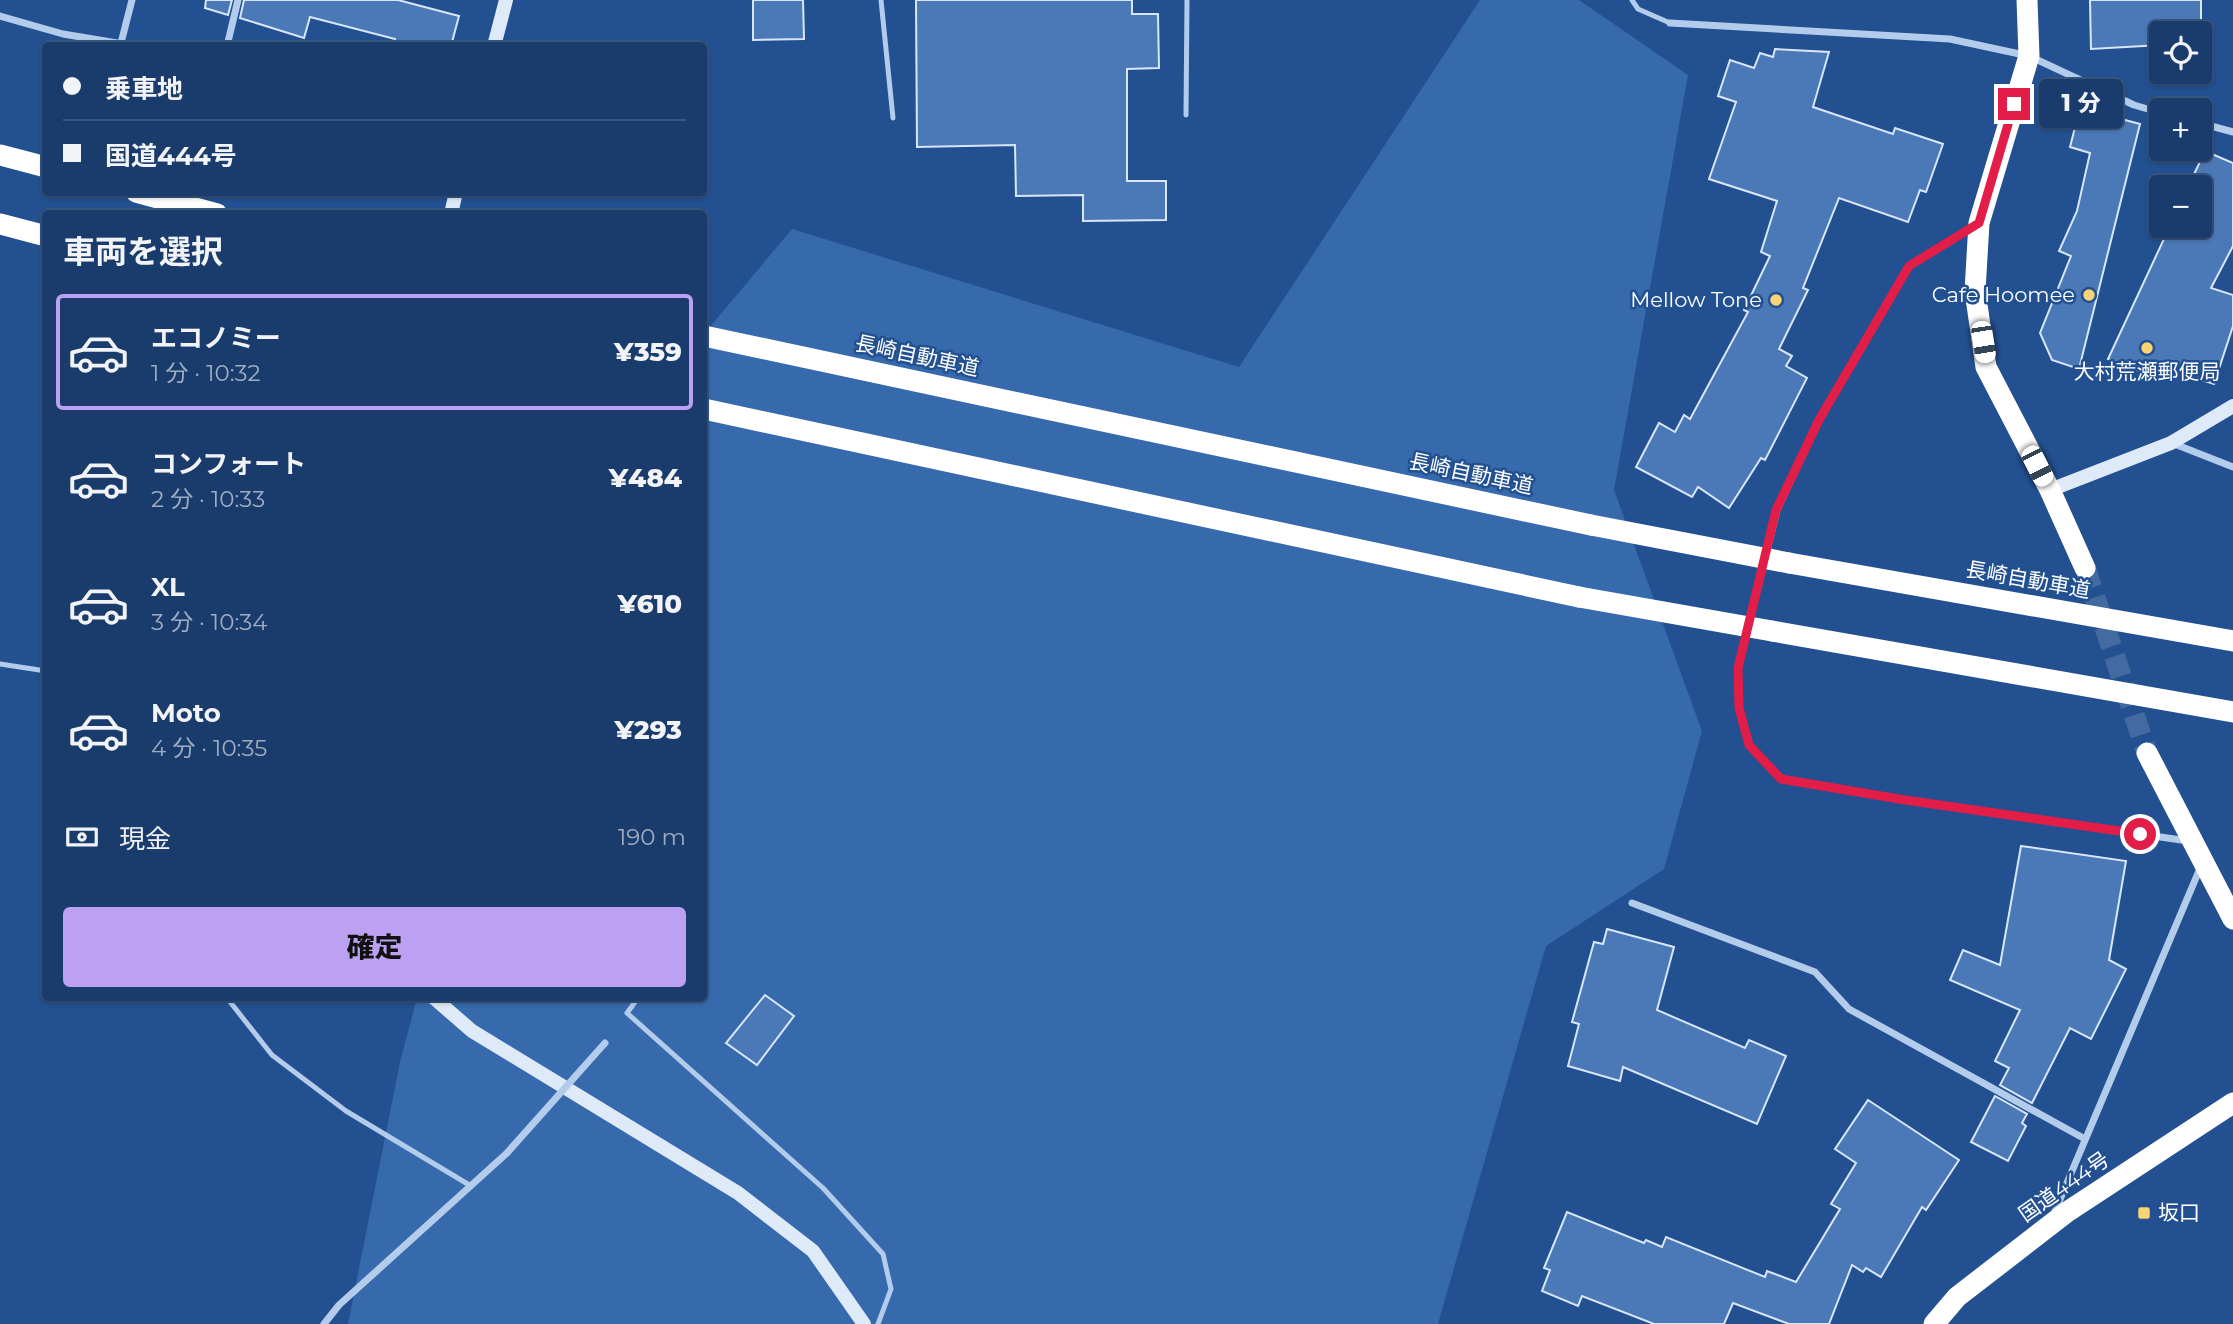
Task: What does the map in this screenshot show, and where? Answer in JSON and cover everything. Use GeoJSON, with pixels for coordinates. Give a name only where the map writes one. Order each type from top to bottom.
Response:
{"type":"FeatureCollection","features":[{"type":"Feature","properties":{"kind":"highway"},"geometry":{"type":"LineString","coordinates":[[2027,0],[2029,56],[1979,223],[1975,291],[1986,367],[2050,490],[2085,568]]}},
{"type":"Feature","properties":{"kind":"highway"},"geometry":{"type":"LineString","coordinates":[[0,155],[42,166]]}},
{"type":"Feature","properties":{"kind":"highway"},"geometry":{"type":"LineString","coordinates":[[151,196],[202,210]]}},
{"type":"Feature","properties":{"kind":"highway"},"geometry":{"type":"LineString","coordinates":[[0,223],[42,235]]}},
{"type":"Feature","properties":{"kind":"highway","name":"長崎自動車道"},"geometry":{"type":"LineString","coordinates":[[707,337],[1591,525],[1789,563],[2233,641]]}},
{"type":"Feature","properties":{"kind":"highway"},"geometry":{"type":"LineString","coordinates":[[707,410],[1578,597],[2233,712]]}},
{"type":"Feature","properties":{"kind":"highway"},"geometry":{"type":"LineString","coordinates":[[2147,753],[2233,919]]}},
{"type":"Feature","properties":{"kind":"highway","name":"国道444号"},"geometry":{"type":"LineString","coordinates":[[1934,1324],[1956,1297],[2048,1227],[2233,1103]]}},
{"type":"Feature","properties":{"kind":"street"},"geometry":{"type":"LineString","coordinates":[[121,42],[132,0]]}},
{"type":"Feature","properties":{"kind":"street"},"geometry":{"type":"LineString","coordinates":[[228,42],[238,0]]}},
{"type":"Feature","properties":{"kind":"street"},"geometry":{"type":"LineString","coordinates":[[495,42],[506,0]]}},
{"type":"Feature","properties":{"kind":"street"},"geometry":{"type":"LineString","coordinates":[[0,16],[63,34],[115,42]]}},
{"type":"Feature","properties":{"kind":"street"},"geometry":{"type":"LineString","coordinates":[[1670,23],[1950,39],[2029,56],[2149,109]]}},
{"type":"Feature","properties":{"kind":"street"},"geometry":{"type":"LineString","coordinates":[[2212,126],[2233,132]]}},
{"type":"Feature","properties":{"kind":"street"},"geometry":{"type":"LineString","coordinates":[[1979,223],[1909,266],[1819,420],[1776,510],[1738,668],[1739,708],[1749,745],[1781,779],[1905,800],[2192,841]]}},
{"type":"Feature","properties":{"kind":"street"},"geometry":{"type":"LineString","coordinates":[[2050,490],[2171,443],[2233,406]]}},
{"type":"Feature","properties":{"kind":"street"},"geometry":{"type":"LineString","coordinates":[[2171,443],[2233,467]]}},
{"type":"Feature","properties":{"kind":"street"},"geometry":{"type":"LineString","coordinates":[[2048,1227],[2203,862]]}},
{"type":"Feature","properties":{"kind":"street"},"geometry":{"type":"LineString","coordinates":[[1632,903],[1815,972],[1849,1009],[2085,1139]]}},
{"type":"Feature","properties":{"kind":"street"},"geometry":{"type":"LineString","coordinates":[[437,1001],[472,1031],[749,1202],[813,1251],[864,1324]]}},
{"type":"Feature","properties":{"kind":"street"},"geometry":{"type":"LineString","coordinates":[[324,1324],[339,1305],[507,1153],[605,1043]]}},
{"type":"Feature","properties":{"kind":"lane"},"geometry":{"type":"LineString","coordinates":[[881,0],[893,118]]}},
{"type":"Feature","properties":{"kind":"lane"},"geometry":{"type":"LineString","coordinates":[[1186,115],[1187,0]]}},
{"type":"Feature","properties":{"kind":"lane"},"geometry":{"type":"LineString","coordinates":[[1632,0],[1639,9],[1670,23]]}},
{"type":"Feature","properties":{"kind":"lane"},"geometry":{"type":"LineString","coordinates":[[0,664],[42,670]]}},
{"type":"Feature","properties":{"kind":"lane"},"geometry":{"type":"LineString","coordinates":[[229,1001],[272,1055],[346,1111],[471,1186]]}},
{"type":"Feature","properties":{"kind":"lane"},"geometry":{"type":"LineString","coordinates":[[636,1001],[627,1013],[822,1188],[883,1254],[891,1289],[878,1324]]}},
{"type":"Feature","properties":{"kind":"shaded area"},"geometry":{"type":"Polygon","coordinates":[[[1480,0],[1579,0],[1688,75],[1614,490],[1702,731],[1664,869],[1546,946],[1438,1324],[348,1324],[400,1062],[416,1001],[707,1001],[707,330],[792,229],[1239,367],[1480,0]]]}},
{"type":"Feature","properties":{"kind":"building"},"geometry":{"type":"Polygon","coordinates":[[[206,0],[232,0],[228,15],[205,8],[206,0]]]}},
{"type":"Feature","properties":{"kind":"building"},"geometry":{"type":"Polygon","coordinates":[[[244,0],[398,0],[459,16],[452,42],[395,42],[395,39],[310,17],[304,38],[240,18],[244,0]]]}},
{"type":"Feature","properties":{"kind":"building"},"geometry":{"type":"Polygon","coordinates":[[[753,0],[803,0],[804,39],[753,40],[753,0]]]}},
{"type":"Feature","properties":{"kind":"building"},"geometry":{"type":"Polygon","coordinates":[[[916,0],[1132,0],[1132,14],[1158,14],[1159,68],[1127,69],[1127,181],[1166,181],[1166,220],[1083,221],[1083,195],[1016,196],[1015,145],[917,147],[916,0]]]}},
{"type":"Feature","properties":{"kind":"building"},"geometry":{"type":"Polygon","coordinates":[[[2090,0],[2201,0],[2201,21],[2149,21],[2149,46],[2091,49],[2090,0]]]}},
{"type":"Feature","properties":{"kind":"building"},"geometry":{"type":"Polygon","coordinates":[[[1775,49],[1829,52],[1813,107],[1893,134],[1895,128],[1943,144],[1926,192],[1920,190],[1908,222],[1839,198],[1803,288],[1808,290],[1779,349],[1792,356],[1786,366],[1807,378],[1765,460],[1761,458],[1729,508],[1698,487],[1692,497],[1636,467],[1659,423],[1675,432],[1684,415],[1690,419],[1748,312],[1744,310],[1770,256],[1761,252],[1777,201],[1709,179],[1736,102],[1718,96],[1730,60],[1754,68],[1760,53],[1773,57],[1775,49]]]}},
{"type":"Feature","properties":{"kind":"building"},"geometry":{"type":"Polygon","coordinates":[[[2080,108],[2140,124],[2079,369],[2052,360],[2040,333],[2071,256],[2059,251],[2077,211],[2090,153],[2070,147],[2080,108]]]}},
{"type":"Feature","properties":{"kind":"building"},"geometry":{"type":"Polygon","coordinates":[[[2212,154],[2233,163],[2233,246],[2211,288],[2233,295],[2233,326],[2214,384],[2162,367],[2157,378],[2108,359],[2164,238],[2212,238],[2212,175],[2194,175],[2200,161],[2212,161],[2212,154]]]}},
{"type":"Feature","properties":{"kind":"building"},"geometry":{"type":"Polygon","coordinates":[[[2021,846],[2126,861],[2109,960],[2126,969],[2091,1039],[2070,1028],[2032,1103],[2000,1085],[2009,1068],[1995,1061],[2020,1010],[1950,980],[1963,950],[2000,965],[2021,846]]]}},
{"type":"Feature","properties":{"kind":"building"},"geometry":{"type":"Polygon","coordinates":[[[1607,929],[1674,947],[1657,1010],[1745,1048],[1749,1040],[1786,1056],[1757,1124],[1623,1067],[1620,1081],[1568,1066],[1579,1024],[1572,1022],[1594,942],[1603,944],[1607,929]]]}},
{"type":"Feature","properties":{"kind":"building"},"geometry":{"type":"Polygon","coordinates":[[[765,995],[794,1016],[757,1065],[726,1043],[765,995]]]}},
{"type":"Feature","properties":{"kind":"building"},"geometry":{"type":"Polygon","coordinates":[[[1995,1096],[2027,1114],[2022,1123],[2026,1126],[2008,1161],[1971,1142],[1995,1096]]]}},
{"type":"Feature","properties":{"kind":"building"},"geometry":{"type":"Polygon","coordinates":[[[1868,1100],[1959,1160],[1926,1210],[1922,1207],[1881,1277],[1866,1268],[1863,1272],[1852,1265],[1829,1324],[1789,1324],[1733,1303],[1724,1324],[1654,1324],[1582,1296],[1578,1306],[1542,1291],[1550,1270],[1544,1268],[1567,1212],[1644,1243],[1646,1240],[1662,1247],[1666,1237],[1765,1277],[1767,1271],[1796,1282],[1840,1209],[1831,1204],[1856,1163],[1835,1149],[1868,1100]]]}},
{"type":"Feature","properties":{"kind":"tunnel"},"geometry":{"type":"LineString","coordinates":[[2085,568],[2147,753]]}},
{"type":"Feature","properties":{"kind":"place","name":"Cafe Hoomee"},"geometry":{"type":"Point","coordinates":[2089,295]}},
{"type":"Feature","properties":{"kind":"place","name":"Mellow Tone"},"geometry":{"type":"Point","coordinates":[1776,300]}},
{"type":"Feature","properties":{"kind":"place","name":"大村荒瀬郵便局"},"geometry":{"type":"Point","coordinates":[2147,348]}},
{"type":"Feature","properties":{"kind":"place","name":"坂口"},"geometry":{"type":"Point","coordinates":[2144,1213]}},
{"type":"Feature","properties":{"kind":"route"},"geometry":{"type":"LineString","coordinates":[[2014,104],[1979,223],[1909,266],[1819,420],[1776,510],[1738,668],[1739,708],[1749,745],[1781,779],[2140,834]]}}]}
